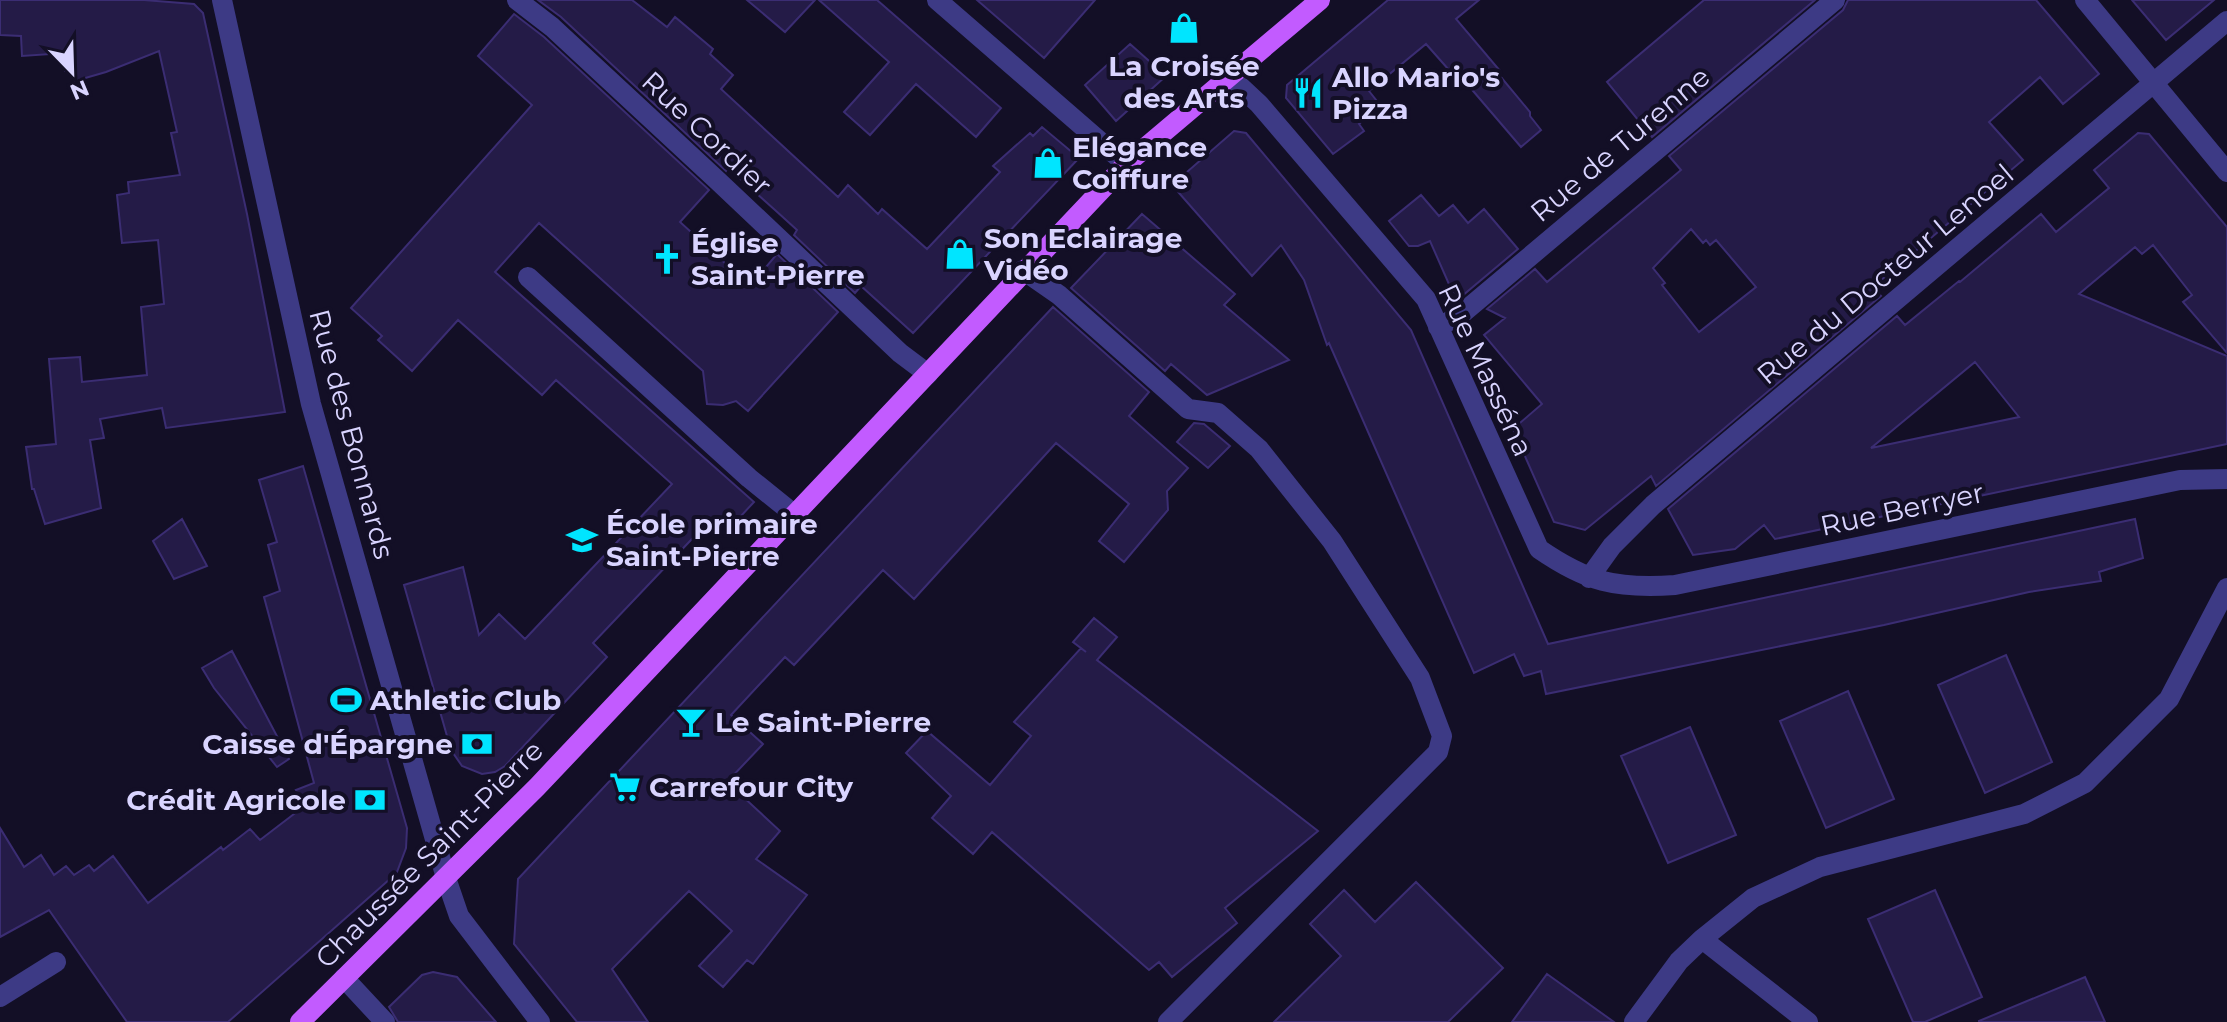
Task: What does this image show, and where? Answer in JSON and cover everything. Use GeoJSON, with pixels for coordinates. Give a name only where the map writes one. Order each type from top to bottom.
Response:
{"type":"FeatureCollection","features":[{"type":"Feature","properties":{"kind":"main road","name":"Chaussée Saint-Pierre"},"geometry":{"type":"LineString","coordinates":[[300,1022],[537,787],[1126,164],[1320,0]]}},
{"type":"Feature","properties":{"kind":"street","name":"Rue des Bonnards"},"geometry":{"type":"LineString","coordinates":[[222,0],[311,404],[446,878],[459,916],[540,1022]]}},
{"type":"Feature","properties":{"kind":"street"},"geometry":{"type":"LineString","coordinates":[[937,0],[1126,164]]}},
{"type":"Feature","properties":{"kind":"street","name":"Rue de Turenne"},"geometry":{"type":"LineString","coordinates":[[1438,327],[1459,316],[1835,0]]}},
{"type":"Feature","properties":{"kind":"street"},"geometry":{"type":"LineString","coordinates":[[2085,0],[2227,172]]}},
{"type":"Feature","properties":{"kind":"street","name":"Rue Cordier"},"geometry":{"type":"LineString","coordinates":[[519,3],[552,27],[900,353],[928,374]]}},
{"type":"Feature","properties":{"kind":"street","name":"Rue du Docteur Lenoel"},"geometry":{"type":"LineString","coordinates":[[1589,578],[1612,546],[1653,505],[2227,21]]}},
{"type":"Feature","properties":{"kind":"street","name":"Rue Masséna"},"geometry":{"type":"LineString","coordinates":[[1229,76],[1259,104],[1426,299],[1539,549],[1568,569],[1589,578]]}},
{"type":"Feature","properties":{"kind":"street"},"geometry":{"type":"LineString","coordinates":[[1023,270],[1059,295],[1188,409],[1218,413],[1259,449],[1332,541],[1420,678],[1442,736],[1438,752],[1168,1022]]}},
{"type":"Feature","properties":{"kind":"street"},"geometry":{"type":"LineString","coordinates":[[528,277],[749,478],[795,515]]}},
{"type":"Feature","properties":{"kind":"street","name":"Rue Berryer"},"geometry":{"type":"LineString","coordinates":[[1589,578],[1635,588],[1675,585],[2180,480],[2227,479]]}},
{"type":"Feature","properties":{"kind":"street"},"geometry":{"type":"LineString","coordinates":[[1634,1022],[1679,961],[1753,898],[1820,867],[2024,814],[2085,783],[2169,699],[2227,588]]}},
{"type":"Feature","properties":{"kind":"street"},"geometry":{"type":"LineString","coordinates":[[1702,939],[1808,1022]]}},
{"type":"Feature","properties":{"kind":"street"},"geometry":{"type":"LineString","coordinates":[[0,997],[56,962]]}},
{"type":"Feature","properties":{"kind":"street"},"geometry":{"type":"LineString","coordinates":[[344,978],[385,1022]]}},
{"type":"Feature","properties":{"kind":"building"},"geometry":{"type":"Polygon","coordinates":[[[0,0],[144,0],[194,4],[203,13],[247,214],[285,412],[166,428],[162,408],[100,419],[104,438],[90,440],[101,508],[45,524],[32,489],[26,447],[56,444],[49,359],[80,357],[82,382],[147,375],[141,307],[164,304],[158,240],[122,243],[117,195],[129,193],[128,182],[180,175],[171,133],[177,132],[159,51],[75,81],[73,71],[65,71],[65,53],[22,56],[21,36],[0,35],[0,0]]]}},
{"type":"Feature","properties":{"kind":"building"},"geometry":{"type":"Polygon","coordinates":[[[538,0],[632,0],[667,27],[675,17],[713,49],[710,54],[733,75],[721,89],[838,197],[848,185],[878,214],[882,209],[927,249],[1000,172],[993,166],[1030,133],[1033,136],[1042,127],[1079,158],[913,333],[861,286],[855,293],[794,235],[797,230],[728,168],[726,171],[561,17],[538,0]]]}},
{"type":"Feature","properties":{"kind":"building"},"geometry":{"type":"Polygon","coordinates":[[[747,0],[815,0],[785,32],[747,0]]]}},
{"type":"Feature","properties":{"kind":"building"},"geometry":{"type":"Polygon","coordinates":[[[819,0],[877,0],[1001,108],[976,137],[916,84],[870,135],[844,112],[889,62],[819,0]]]}},
{"type":"Feature","properties":{"kind":"building"},"geometry":{"type":"Polygon","coordinates":[[[977,0],[1095,0],[1044,58],[977,0]]]}},
{"type":"Feature","properties":{"kind":"building"},"geometry":{"type":"Polygon","coordinates":[[[1388,0],[1479,0],[1456,19],[1501,72],[1500,76],[1541,130],[1521,147],[1456,71],[1449,70],[1426,44],[1369,91],[1380,105],[1359,124],[1364,131],[1333,154],[1286,98],[1287,85],[1388,0]]]}},
{"type":"Feature","properties":{"kind":"building"},"geometry":{"type":"Polygon","coordinates":[[[1704,0],[1815,0],[1652,137],[1607,82],[1704,0]]]}},
{"type":"Feature","properties":{"kind":"building"},"geometry":{"type":"Polygon","coordinates":[[[1848,0],[2036,0],[2099,74],[2063,104],[2040,77],[1989,122],[2023,160],[1873,287],[1881,296],[1656,486],[1651,476],[1585,530],[1554,522],[1513,429],[1542,404],[1484,335],[1505,318],[1487,309],[1535,269],[1547,282],[1668,181],[1681,170],[1669,156],[1843,10],[1848,0]],[[1691,229],[1653,268],[1665,283],[1662,285],[1699,332],[1756,287],[1716,240],[1710,245],[1706,240],[1703,243],[1691,229]]]}},
{"type":"Feature","properties":{"kind":"building"},"geometry":{"type":"Polygon","coordinates":[[[2132,0],[2214,0],[2166,40],[2132,0]]]}},
{"type":"Feature","properties":{"kind":"building"},"geometry":{"type":"Polygon","coordinates":[[[514,14],[544,37],[709,190],[680,222],[750,286],[777,254],[838,312],[748,411],[736,401],[723,405],[707,404],[703,371],[539,223],[495,272],[754,502],[725,533],[710,520],[593,643],[607,657],[505,766],[482,774],[462,766],[451,750],[404,585],[463,567],[479,635],[499,614],[525,639],[672,484],[556,380],[542,395],[458,320],[412,371],[378,340],[382,336],[351,308],[532,105],[478,56],[514,14]]]}},
{"type":"Feature","properties":{"kind":"building"},"geometry":{"type":"Polygon","coordinates":[[[1130,44],[1166,76],[1116,121],[1085,85],[1130,44]]]}},
{"type":"Feature","properties":{"kind":"building"},"geometry":{"type":"Polygon","coordinates":[[[1234,131],[1246,133],[1411,330],[1548,644],[2135,519],[2143,558],[2099,572],[2101,581],[2029,592],[1546,694],[1541,671],[1524,676],[1514,654],[1474,673],[1329,343],[1327,345],[1304,280],[1281,245],[1252,276],[1172,185],[1234,131]]]}},
{"type":"Feature","properties":{"kind":"building"},"geometry":{"type":"Polygon","coordinates":[[[2138,133],[2149,134],[2227,227],[2227,353],[2183,302],[2192,295],[2153,245],[2142,254],[2135,247],[2079,294],[2227,356],[2227,444],[1775,539],[1764,525],[1735,549],[1693,555],[1668,509],[1897,316],[1905,325],[2041,214],[2056,232],[2109,188],[2094,170],[2138,133]],[[1975,362],[1871,448],[2019,417],[1975,362]]]}},
{"type":"Feature","properties":{"kind":"building"},"geometry":{"type":"Polygon","coordinates":[[[1421,195],[1439,216],[1453,205],[1468,223],[1484,209],[1518,249],[1462,296],[1452,291],[1430,241],[1409,246],[1389,221],[1421,195]]]}},
{"type":"Feature","properties":{"kind":"building"},"geometry":{"type":"Polygon","coordinates":[[[1142,214],[1235,294],[1224,305],[1289,360],[1207,395],[1171,364],[1165,371],[1071,288],[1142,214]]]}},
{"type":"Feature","properties":{"kind":"building"},"geometry":{"type":"Polygon","coordinates":[[[1053,307],[1149,392],[1129,416],[1188,468],[1167,491],[1168,510],[1124,562],[1099,541],[1129,504],[1056,443],[914,599],[883,570],[794,665],[785,657],[731,715],[763,744],[727,782],[780,831],[756,859],[807,895],[753,964],[747,960],[723,987],[699,966],[732,931],[689,891],[612,969],[648,1022],[577,1022],[514,944],[518,879],[1053,307]]]}},
{"type":"Feature","properties":{"kind":"building"},"geometry":{"type":"Polygon","coordinates":[[[1194,423],[1204,424],[1230,446],[1208,468],[1177,442],[1194,423]]]}},
{"type":"Feature","properties":{"kind":"building"},"geometry":{"type":"Polygon","coordinates":[[[303,466],[407,828],[406,848],[397,872],[391,878],[228,1022],[127,1022],[49,910],[0,937],[0,828],[24,867],[41,855],[54,875],[66,866],[74,875],[89,865],[94,871],[113,856],[148,903],[221,847],[223,850],[250,829],[260,840],[307,804],[296,790],[314,783],[264,597],[280,591],[268,545],[277,542],[259,480],[303,466]]]}},
{"type":"Feature","properties":{"kind":"building"},"geometry":{"type":"Polygon","coordinates":[[[182,519],[207,566],[174,579],[153,541],[182,519]]]}},
{"type":"Feature","properties":{"kind":"building"},"geometry":{"type":"Polygon","coordinates":[[[1094,618],[1117,637],[1097,660],[1318,831],[1225,908],[1237,923],[1172,977],[1159,962],[1149,970],[992,832],[973,854],[932,818],[951,796],[906,753],[927,731],[990,785],[1031,736],[1014,722],[1081,648],[1073,642],[1094,618]]]}},
{"type":"Feature","properties":{"kind":"building"},"geometry":{"type":"Polygon","coordinates":[[[232,651],[289,759],[277,767],[214,688],[202,668],[232,651]]]}},
{"type":"Feature","properties":{"kind":"building"},"geometry":{"type":"Polygon","coordinates":[[[2006,655],[2052,762],[1985,793],[1938,685],[2006,655]]]}},
{"type":"Feature","properties":{"kind":"building"},"geometry":{"type":"Polygon","coordinates":[[[1848,691],[1894,799],[1826,828],[1780,721],[1848,691]]]}},
{"type":"Feature","properties":{"kind":"building"},"geometry":{"type":"Polygon","coordinates":[[[1690,727],[1736,835],[1668,863],[1621,756],[1690,727]]]}},
{"type":"Feature","properties":{"kind":"building"},"geometry":{"type":"Polygon","coordinates":[[[1416,882],[1503,968],[1448,1022],[1274,1022],[1341,956],[1310,924],[1344,890],[1375,922],[1416,882]]]}},
{"type":"Feature","properties":{"kind":"building"},"geometry":{"type":"Polygon","coordinates":[[[1935,890],[1982,997],[1925,1022],[1913,1022],[1868,919],[1935,890]]]}},
{"type":"Feature","properties":{"kind":"building"},"geometry":{"type":"Polygon","coordinates":[[[433,972],[457,977],[496,1022],[398,1022],[389,1007],[422,975],[433,972]]]}},
{"type":"Feature","properties":{"kind":"building"},"geometry":{"type":"Polygon","coordinates":[[[1547,974],[1614,1022],[1512,1022],[1547,974]]]}},
{"type":"Feature","properties":{"kind":"building"},"geometry":{"type":"Polygon","coordinates":[[[2085,977],[2105,1022],[1979,1022],[1979,1021],[2085,977]]]}},
{"type":"Feature","properties":{"kind":"place","name":"La Croisée des Arts"},"geometry":{"type":"Point","coordinates":[1184,28]}},
{"type":"Feature","properties":{"kind":"place","name":"Allo Mario's Pizza"},"geometry":{"type":"Point","coordinates":[1308,93]}},
{"type":"Feature","properties":{"kind":"place","name":"Elégance Coiffure"},"geometry":{"type":"Point","coordinates":[1048,163]}},
{"type":"Feature","properties":{"kind":"place","name":"Son Eclairage Vidéo"},"geometry":{"type":"Point","coordinates":[960,254]}},
{"type":"Feature","properties":{"kind":"place","name":"Église Saint-Pierre"},"geometry":{"type":"Point","coordinates":[667,259]}},
{"type":"Feature","properties":{"kind":"place","name":"École primaire Saint-Pierre"},"geometry":{"type":"Point","coordinates":[582,540]}},
{"type":"Feature","properties":{"kind":"place","name":"Athletic Club"},"geometry":{"type":"Point","coordinates":[346,700]}},
{"type":"Feature","properties":{"kind":"place","name":"Le Saint-Pierre"},"geometry":{"type":"Point","coordinates":[691,722]}},
{"type":"Feature","properties":{"kind":"place","name":"Caisse d'Épargne"},"geometry":{"type":"Point","coordinates":[477,744]}},
{"type":"Feature","properties":{"kind":"place","name":"Carrefour City"},"geometry":{"type":"Point","coordinates":[625,787]}},
{"type":"Feature","properties":{"kind":"place","name":"Crédit Agricole"},"geometry":{"type":"Point","coordinates":[370,800]}}]}
